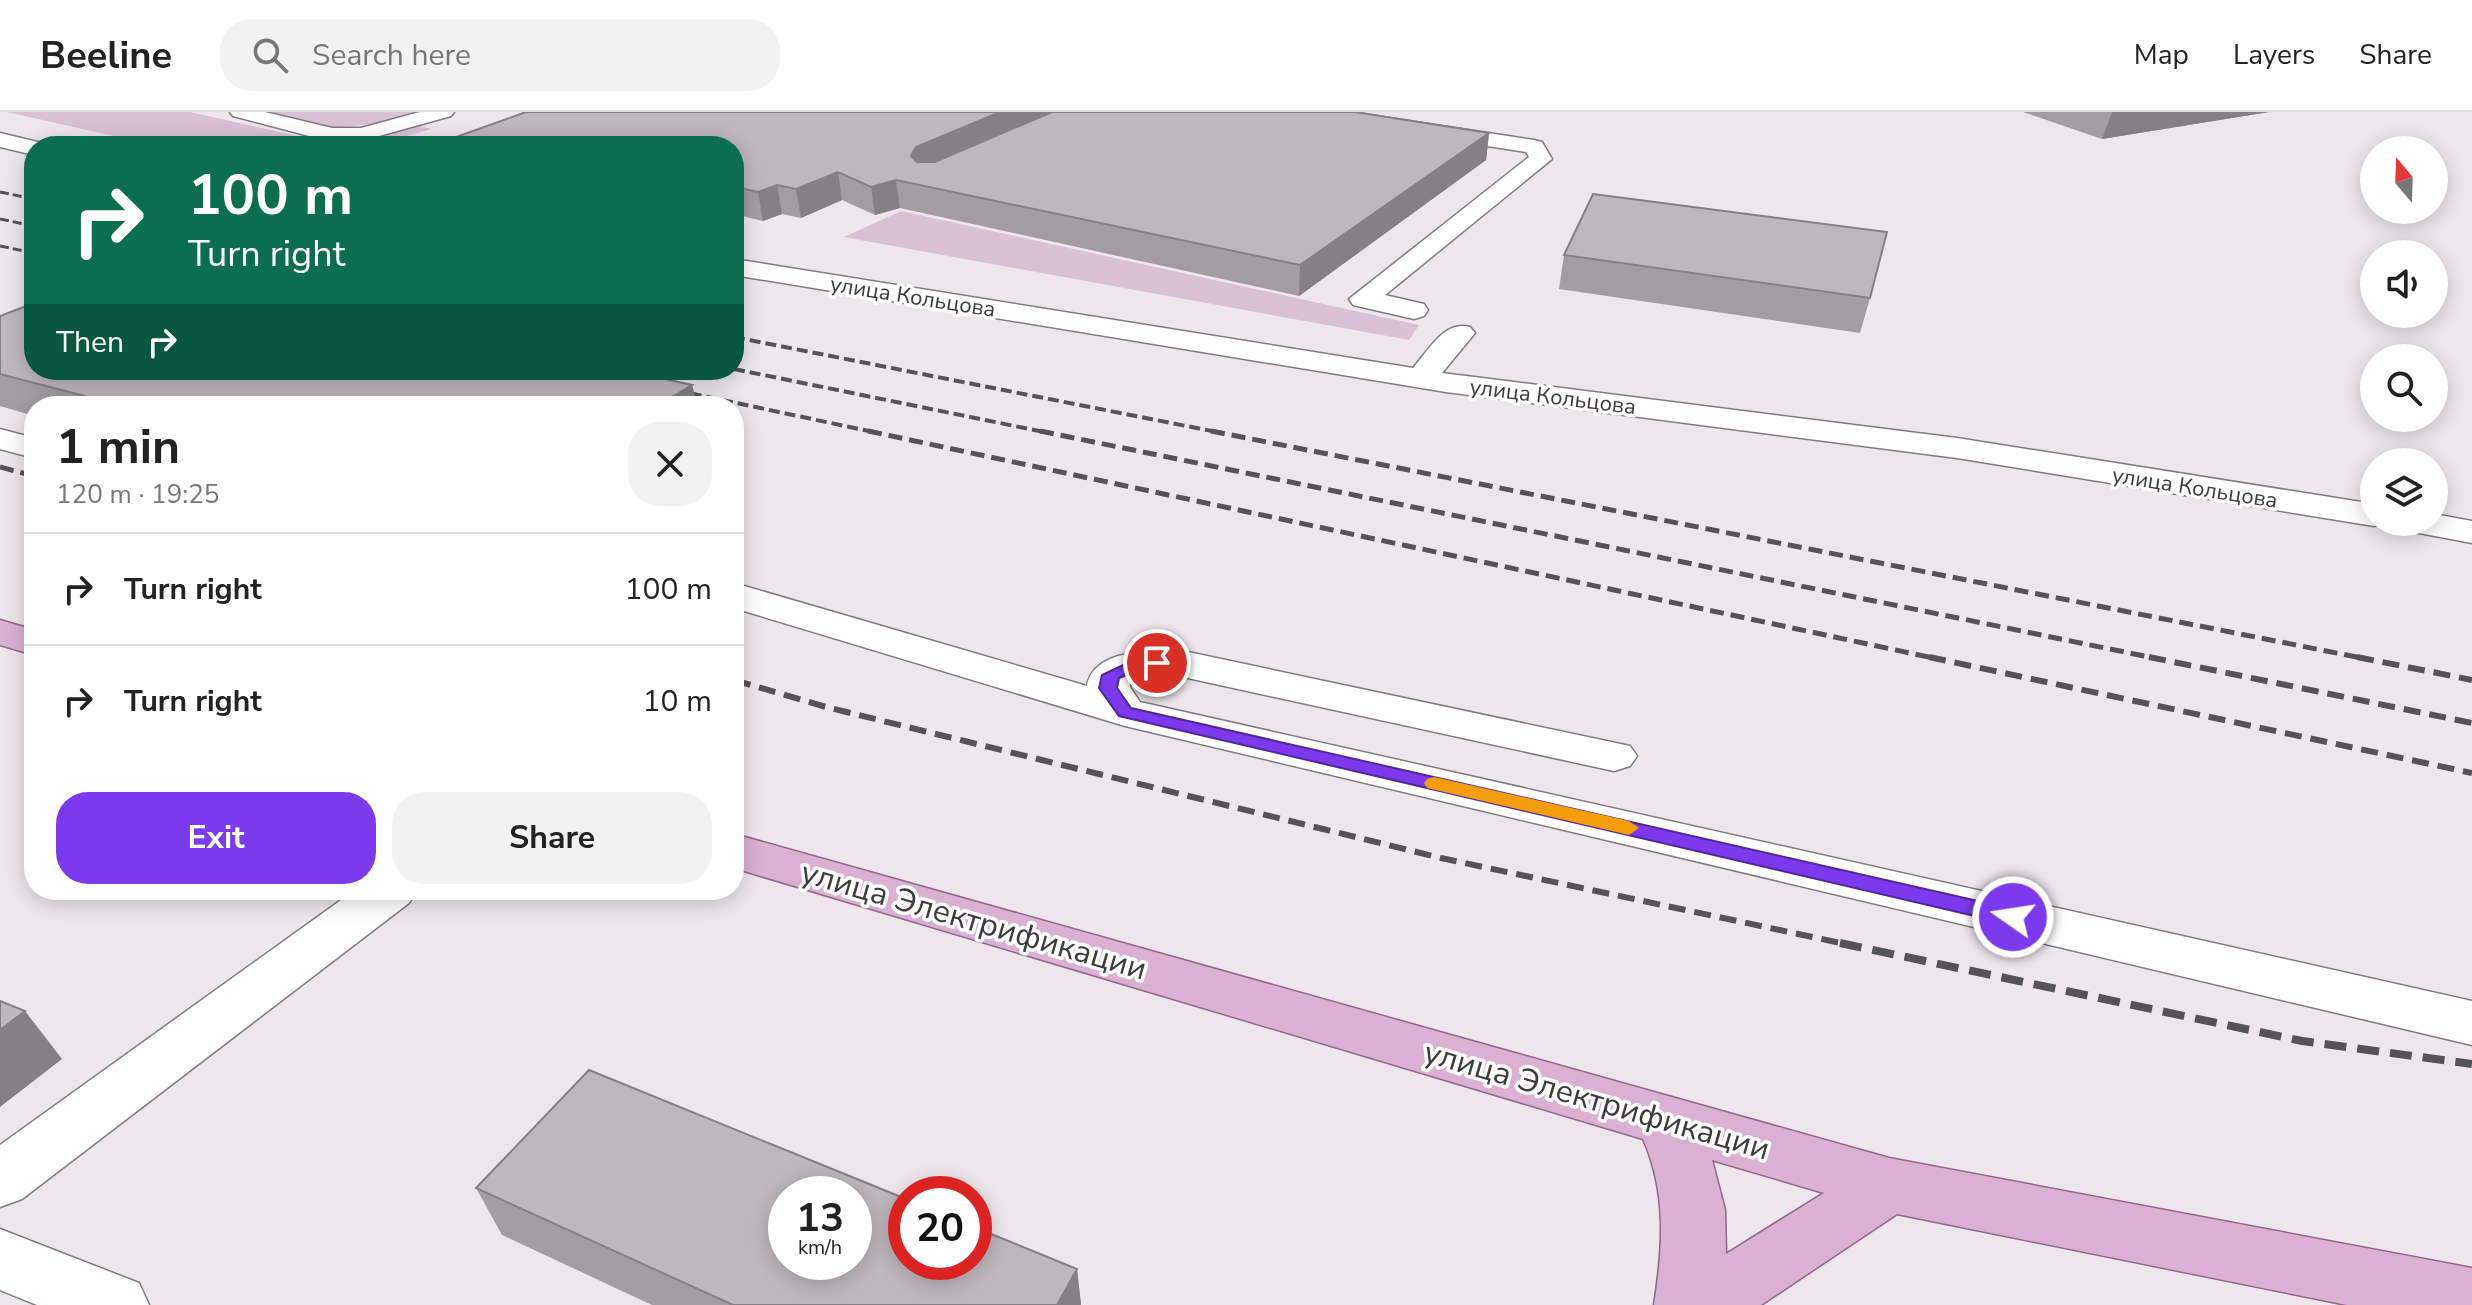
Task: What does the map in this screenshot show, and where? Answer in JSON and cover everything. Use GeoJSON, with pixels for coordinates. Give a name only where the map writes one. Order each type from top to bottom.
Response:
{"type":"FeatureCollection","features":[{"type":"Feature","properties":{"kind":"main road","name":"улица Электрификации"},"geometry":{"type":"LineString","coordinates":[[744,854],[1889,1185],[2472,1299]]}},
{"type":"Feature","properties":{"kind":"main road"},"geometry":{"type":"LineString","coordinates":[[1664,1120],[1682,1153],[1695,1206],[1696,1254],[1688,1305]]}},
{"type":"Feature","properties":{"kind":"main road"},"geometry":{"type":"LineString","coordinates":[[1704,1305],[1889,1185]]}},
{"type":"Feature","properties":{"kind":"street"},"geometry":{"type":"LineString","coordinates":[[240,112],[332,135],[361,134],[444,112]]}},
{"type":"Feature","properties":{"kind":"street"},"geometry":{"type":"LineString","coordinates":[[1308,112],[1534,147],[1541,159],[1363,299],[1414,310]]}},
{"type":"Feature","properties":{"kind":"street"},"geometry":{"type":"LineString","coordinates":[[0,140],[24,146]]}},
{"type":"Feature","properties":{"kind":"street","name":"улица Кольцова"},"geometry":{"type":"LineString","coordinates":[[744,269],[1421,378],[1957,448],[2360,513]]}},
{"type":"Feature","properties":{"kind":"street"},"geometry":{"type":"LineString","coordinates":[[1421,378],[1460,333]]}},
{"type":"Feature","properties":{"kind":"street"},"geometry":{"type":"LineString","coordinates":[[0,439],[24,445]]}},
{"type":"Feature","properties":{"kind":"street"},"geometry":{"type":"LineString","coordinates":[[2448,528],[2472,532]]}},
{"type":"Feature","properties":{"kind":"street"},"geometry":{"type":"LineString","coordinates":[[744,598],[1125,712],[2472,1023]]}},
{"type":"Feature","properties":{"kind":"street"},"geometry":{"type":"LineString","coordinates":[[1125,712],[1108,688],[1110,675],[1140,664],[1174,662],[1614,756]]}},
{"type":"Feature","properties":{"kind":"street"},"geometry":{"type":"LineString","coordinates":[[0,1180],[378,900]]}},
{"type":"Feature","properties":{"kind":"street"},"geometry":{"type":"LineString","coordinates":[[0,1259],[115,1305]]}},
{"type":"Feature","properties":{"kind":"shaded area"},"geometry":{"type":"Polygon","coordinates":[[[7,112],[190,112],[297,136],[114,136],[7,112]]]}},
{"type":"Feature","properties":{"kind":"shaded area"},"geometry":{"type":"Polygon","coordinates":[[[244,112],[416,112],[372,124],[332,128],[244,112]]]}},
{"type":"Feature","properties":{"kind":"shaded area"},"geometry":{"type":"Polygon","coordinates":[[[416,125],[431,129],[407,136],[373,136],[416,125]]]}},
{"type":"Feature","properties":{"kind":"shaded area"},"geometry":{"type":"Polygon","coordinates":[[[901,211],[1419,325],[1409,340],[844,237],[901,211]]]}},
{"type":"Feature","properties":{"kind":"building"},"geometry":{"type":"Polygon","coordinates":[[[526,112],[1000,112],[916,147],[911,156],[917,162],[935,162],[1052,112],[1355,112],[1489,133],[1300,265],[896,180],[871,187],[838,172],[796,189],[777,185],[758,192],[744,189],[744,136],[459,136],[526,112]]]}},
{"type":"Feature","properties":{"kind":"building"},"geometry":{"type":"Polygon","coordinates":[[[1593,194],[1887,232],[1870,298],[1564,255],[1593,194]]]}},
{"type":"Feature","properties":{"kind":"building"},"geometry":{"type":"Polygon","coordinates":[[[24,307],[24,380],[669,380],[692,385],[674,396],[85,396],[0,374],[0,316],[24,307]]]}},
{"type":"Feature","properties":{"kind":"building"},"geometry":{"type":"Polygon","coordinates":[[[0,1001],[25,1011],[0,1030],[0,1001]]]}},
{"type":"Feature","properties":{"kind":"building"},"geometry":{"type":"Polygon","coordinates":[[[589,1070],[849,1176],[768,1176],[768,1280],[872,1280],[872,1185],[888,1192],[888,1280],[992,1280],[992,1234],[1077,1269],[1057,1305],[733,1305],[476,1188],[589,1070]]]}},
{"type":"Feature","properties":{"kind":"railway"},"geometry":{"type":"LineString","coordinates":[[0,192],[24,197]]}},
{"type":"Feature","properties":{"kind":"railway"},"geometry":{"type":"LineString","coordinates":[[0,219],[24,224]]}},
{"type":"Feature","properties":{"kind":"railway"},"geometry":{"type":"LineString","coordinates":[[0,246],[24,251]]}},
{"type":"Feature","properties":{"kind":"railway"},"geometry":{"type":"LineString","coordinates":[[744,339],[1222,433]]}},
{"type":"Feature","properties":{"kind":"railway"},"geometry":{"type":"LineString","coordinates":[[744,371],[1049,433]]}},
{"type":"Feature","properties":{"kind":"railway"},"geometry":{"type":"LineString","coordinates":[[675,390],[703,396]]}},
{"type":"Feature","properties":{"kind":"railway"},"geometry":{"type":"LineString","coordinates":[[744,405],[878,433]]}},
{"type":"Feature","properties":{"kind":"railway"},"geometry":{"type":"LineString","coordinates":[[868,431],[1938,659]]}},
{"type":"Feature","properties":{"kind":"railway"},"geometry":{"type":"LineString","coordinates":[[1040,431],[2159,659]]}},
{"type":"Feature","properties":{"kind":"railway"},"geometry":{"type":"LineString","coordinates":[[1211,431],[2367,659]]}},
{"type":"Feature","properties":{"kind":"railway"},"geometry":{"type":"LineString","coordinates":[[0,467],[24,473]]}},
{"type":"Feature","properties":{"kind":"railway"},"geometry":{"type":"LineString","coordinates":[[1929,657],[2472,773]]}},
{"type":"Feature","properties":{"kind":"railway"},"geometry":{"type":"LineString","coordinates":[[2149,657],[2472,723]]}},
{"type":"Feature","properties":{"kind":"railway"},"geometry":{"type":"LineString","coordinates":[[2357,657],[2367,659]]}},
{"type":"Feature","properties":{"kind":"railway"},"geometry":{"type":"LineString","coordinates":[[2367,659],[2472,680]]}},
{"type":"Feature","properties":{"kind":"railway"},"geometry":{"type":"LineString","coordinates":[[744,683],[826,707],[1441,858],[1850,945]]}},
{"type":"Feature","properties":{"kind":"railway"},"geometry":{"type":"LineString","coordinates":[[1840,943],[2302,1041],[2472,1064]]}},
{"type":"Feature","properties":{"kind":"slow traffic"},"geometry":{"type":"LineString","coordinates":[[1434,783],[1629,828]]}},
{"type":"Feature","properties":{"kind":"route"},"geometry":{"type":"LineString","coordinates":[[1157,663],[1140,664],[1110,675],[1108,688],[1125,712],[2013,917]]}}]}
